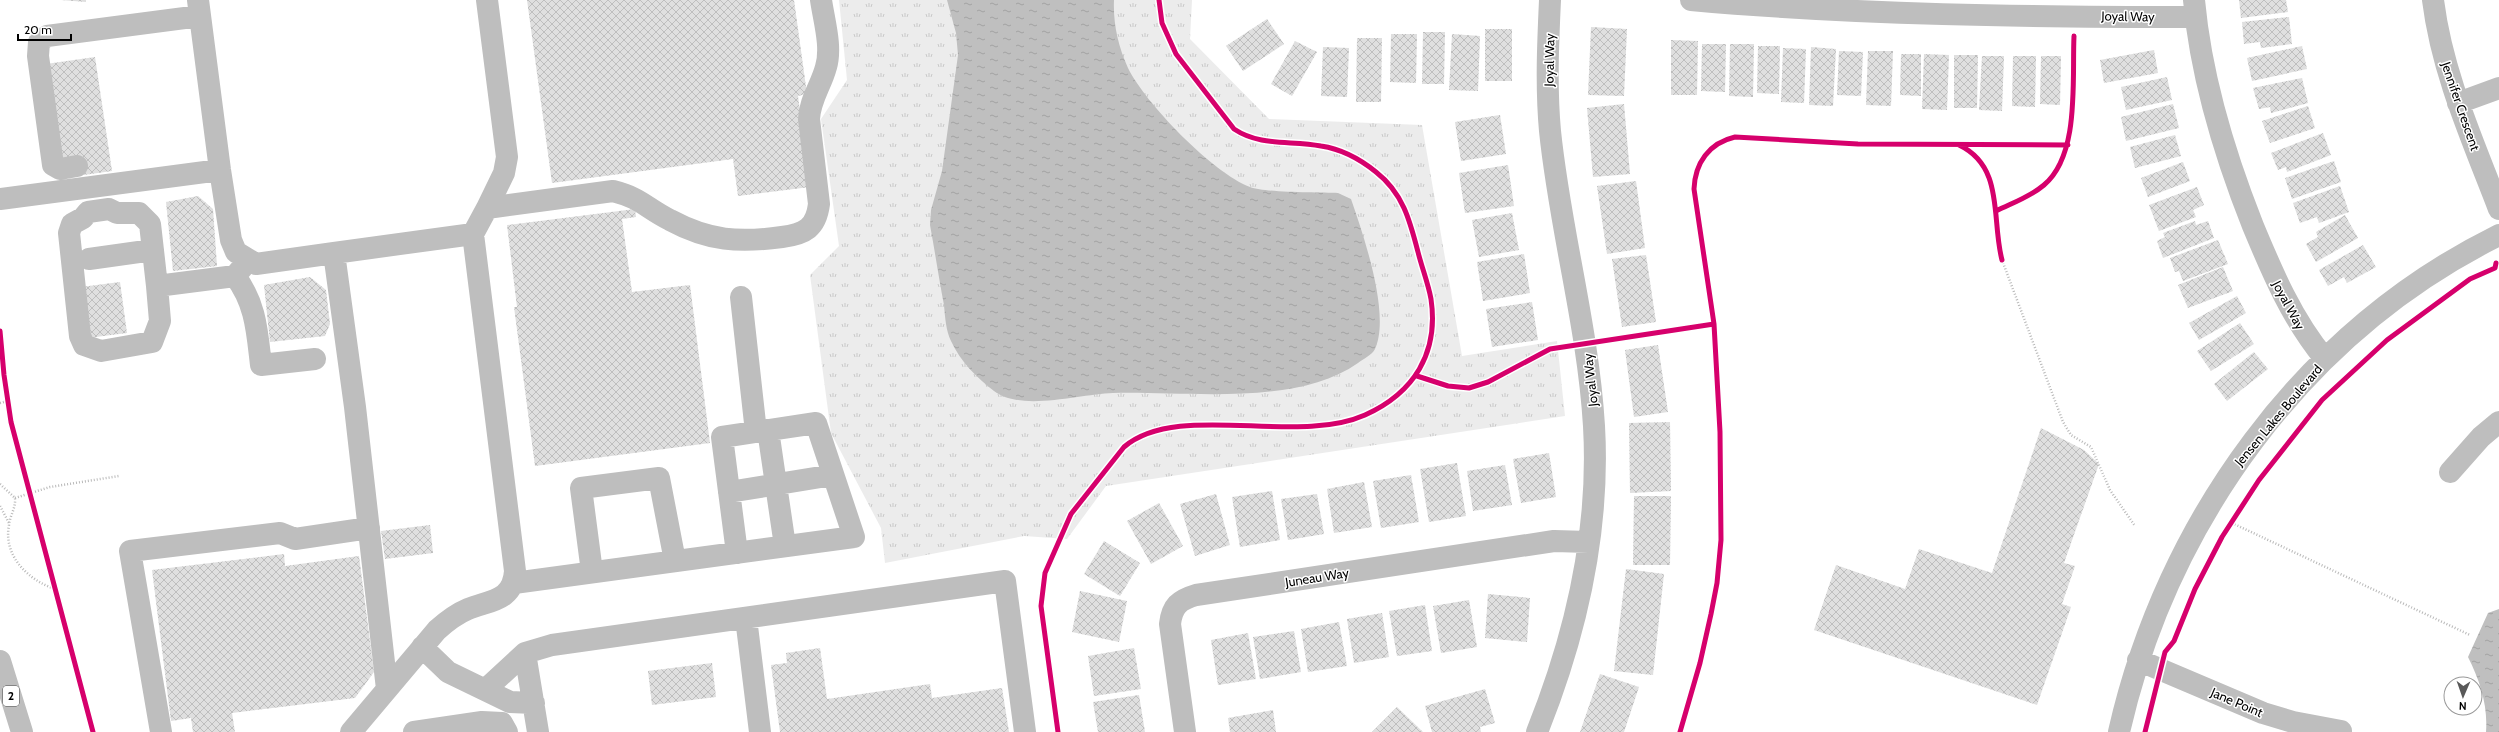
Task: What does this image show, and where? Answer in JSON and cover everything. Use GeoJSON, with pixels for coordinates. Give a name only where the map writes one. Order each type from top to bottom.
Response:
{"type":"FeatureCollection","features":[{"type":"Feature","properties":{"kind":"street"},"geometry":{"type":"LineString","coordinates":[[351,732],[422,647],[452,617],[501,598],[514,583],[515,572],[474,234],[504,173],[507,157],[487,0]]}},
{"type":"Feature","properties":{"kind":"street"},"geometry":{"type":"LineString","coordinates":[[487,208],[613,191],[631,196],[668,220],[695,232],[725,240],[751,242],[794,236],[809,228],[817,218],[819,204],[809,119],[809,106],[826,68],[828,57],[821,0]]}},
{"type":"Feature","properties":{"kind":"street","name":"Joyal Way"},"geometry":{"type":"LineString","coordinates":[[1537,732],[1567,649],[1580,592],[1589,542],[1595,482],[1594,426],[1586,343],[1550,130],[1547,69],[1550,0]]}},
{"type":"Feature","properties":{"kind":"street","name":"Joyal Way"},"geometry":{"type":"LineString","coordinates":[[1691,0],[1778,6],[1948,14],[2195,8],[2216,121],[2238,189],[2286,303],[2306,336],[2325,359]]}},
{"type":"Feature","properties":{"kind":"street","name":"Jennifer Crescent"},"geometry":{"type":"LineString","coordinates":[[2433,0],[2443,55],[2458,103],[2499,209]]}},
{"type":"Feature","properties":{"kind":"street"},"geometry":{"type":"LineString","coordinates":[[77,166],[60,169],[53,165],[38,56],[39,42],[47,36],[199,8],[220,170],[231,240],[242,268],[246,290],[253,307],[262,365],[315,359]]}},
{"type":"Feature","properties":{"kind":"street"},"geometry":{"type":"LineString","coordinates":[[2458,103],[2499,88]]}},
{"type":"Feature","properties":{"kind":"street"},"geometry":{"type":"LineString","coordinates":[[0,200],[220,170]]}},
{"type":"Feature","properties":{"kind":"street"},"geometry":{"type":"LineString","coordinates":[[117,213],[139,213],[150,224],[153,250],[160,321],[152,342],[101,351],[84,345],[80,336],[68,233],[72,224],[83,218],[92,223],[112,220],[117,213]]}},
{"type":"Feature","properties":{"kind":"street"},"geometry":{"type":"LineString","coordinates":[[157,286],[256,264],[474,234]]}},
{"type":"Feature","properties":{"kind":"street","name":"Jensen Lakes Boulevard"},"geometry":{"type":"LineString","coordinates":[[2119,732],[2138,660],[2178,562],[2220,488],[2255,439],[2325,359],[2372,316],[2416,282],[2460,255],[2499,235]]}},
{"type":"Feature","properties":{"kind":"street"},"geometry":{"type":"LineString","coordinates":[[88,259],[153,250]]}},
{"type":"Feature","properties":{"kind":"street"},"geometry":{"type":"LineString","coordinates":[[334,253],[369,528],[387,690]]}},
{"type":"Feature","properties":{"kind":"street"},"geometry":{"type":"LineString","coordinates":[[741,297],[762,431],[776,484],[785,546]]}},
{"type":"Feature","properties":{"kind":"street"},"geometry":{"type":"LineString","coordinates":[[2450,472],[2481,436],[2499,422]]}},
{"type":"Feature","properties":{"kind":"street"},"geometry":{"type":"LineString","coordinates":[[514,583],[592,572],[737,553],[854,537],[816,423],[722,437],[737,553]]}},
{"type":"Feature","properties":{"kind":"street"},"geometry":{"type":"LineString","coordinates":[[729,492],[833,475]]}},
{"type":"Feature","properties":{"kind":"street"},"geometry":{"type":"LineString","coordinates":[[592,572],[581,488],[659,478],[674,561]]}},
{"type":"Feature","properties":{"kind":"street"},"geometry":{"type":"LineString","coordinates":[[161,732],[130,551],[280,533],[295,539],[369,528]]}},
{"type":"Feature","properties":{"kind":"street","name":"Juneau Way"},"geometry":{"type":"LineString","coordinates":[[1184,732],[1170,624],[1173,608],[1184,599],[1196,595],[1554,541],[1589,542]]}},
{"type":"Feature","properties":{"kind":"street"},"geometry":{"type":"LineString","coordinates":[[486,689],[525,653],[552,645],[1005,581],[1025,732]]}},
{"type":"Feature","properties":{"kind":"street"},"geometry":{"type":"LineString","coordinates":[[746,618],[760,732]]}},
{"type":"Feature","properties":{"kind":"street"},"geometry":{"type":"LineString","coordinates":[[422,647],[448,672],[486,689],[510,702],[534,703]]}},
{"type":"Feature","properties":{"kind":"street"},"geometry":{"type":"LineString","coordinates":[[525,653],[538,732]]}},
{"type":"Feature","properties":{"kind":"street","name":"Jane Point"},"geometry":{"type":"LineString","coordinates":[[2138,660],[2263,713],[2293,722],[2341,731]]}},
{"type":"Feature","properties":{"kind":"street","name":"2"},"geometry":{"type":"LineString","coordinates":[[0,661],[22,732]]}},
{"type":"Feature","properties":{"kind":"street"},"geometry":{"type":"LineString","coordinates":[[414,732],[482,722],[502,722],[507,732]]}},
{"type":"Feature","properties":{"kind":"path"},"geometry":{"type":"LineString","coordinates":[[2000,254],[2063,422],[2071,435],[2091,447],[2110,490],[2135,526]]}},
{"type":"Feature","properties":{"kind":"path"},"geometry":{"type":"LineString","coordinates":[[7,395],[9,408]]}},
{"type":"Feature","properties":{"kind":"path"},"geometry":{"type":"LineString","coordinates":[[0,403],[8,401]]}},
{"type":"Feature","properties":{"kind":"path"},"geometry":{"type":"LineString","coordinates":[[15,498],[30,495],[50,487],[119,476]]}},
{"type":"Feature","properties":{"kind":"path"},"geometry":{"type":"LineString","coordinates":[[0,484],[15,498],[16,503],[9,523],[8,533],[11,547],[22,569],[36,581],[55,588]]}},
{"type":"Feature","properties":{"kind":"path"},"geometry":{"type":"LineString","coordinates":[[27,487],[32,502]]}},
{"type":"Feature","properties":{"kind":"path"},"geometry":{"type":"LineString","coordinates":[[0,506],[9,523]]}},
{"type":"Feature","properties":{"kind":"path"},"geometry":{"type":"LineString","coordinates":[[2235,517],[2230,525],[2470,635]]}},
{"type":"Feature","properties":{"kind":"path"},"geometry":{"type":"LineString","coordinates":[[53,581],[57,595]]}},
{"type":"Feature","properties":{"kind":"green space"},"geometry":{"type":"Polygon","coordinates":[[[839,0],[1192,0],[1190,39],[1269,119],[1422,125],[1462,356],[1557,341],[1565,416],[1106,486],[1067,539],[1024,536],[885,563],[881,528],[831,433],[810,275],[839,246],[821,119],[847,80],[839,0]]]}},
{"type":"Feature","properties":{"kind":"water"},"geometry":{"type":"Polygon","coordinates":[[[947,0],[1114,0],[1114,17],[1117,34],[1121,51],[1128,68],[1137,83],[1164,117],[1200,152],[1235,179],[1250,187],[1280,191],[1338,193],[1351,199],[1374,274],[1378,295],[1380,316],[1379,334],[1374,351],[1358,363],[1333,377],[1304,386],[1272,391],[1240,394],[1113,393],[1035,401],[1006,397],[994,391],[975,375],[964,362],[949,337],[930,225],[931,210],[942,171],[958,55],[956,33],[947,0]]]}},
{"type":"Feature","properties":{"kind":"water"},"geometry":{"type":"Polygon","coordinates":[[[2499,609],[2499,732],[2486,732],[2483,676],[2476,676],[2468,657],[2488,613],[2499,609]]]}},
{"type":"Feature","properties":{"kind":"building"},"geometry":{"type":"Polygon","coordinates":[[[61,0],[86,0],[86,2],[61,0]]]}},
{"type":"Feature","properties":{"kind":"building"},"geometry":{"type":"Polygon","coordinates":[[[527,0],[794,0],[807,94],[798,96],[810,187],[738,196],[733,159],[552,183],[527,0]]]}},
{"type":"Feature","properties":{"kind":"building"},"geometry":{"type":"Polygon","coordinates":[[[2239,0],[2286,0],[2288,12],[2241,18],[2239,0]]]}},
{"type":"Feature","properties":{"kind":"building"},"geometry":{"type":"Polygon","coordinates":[[[2289,17],[2292,44],[2261,48],[2260,42],[2244,44],[2242,22],[2289,17]]]}},
{"type":"Feature","properties":{"kind":"building"},"geometry":{"type":"Polygon","coordinates":[[[1267,19],[1284,44],[1243,71],[1226,46],[1267,19]]]}},
{"type":"Feature","properties":{"kind":"building"},"geometry":{"type":"Polygon","coordinates":[[[1591,27],[1627,29],[1624,96],[1588,95],[1591,27]]]}},
{"type":"Feature","properties":{"kind":"building"},"geometry":{"type":"Polygon","coordinates":[[[1485,29],[1512,29],[1512,81],[1485,81],[1485,29]]]}},
{"type":"Feature","properties":{"kind":"building"},"geometry":{"type":"Polygon","coordinates":[[[1423,32],[1445,32],[1444,84],[1422,84],[1423,32]]]}},
{"type":"Feature","properties":{"kind":"building"},"geometry":{"type":"Polygon","coordinates":[[[1391,34],[1417,34],[1416,83],[1390,82],[1391,34]]]}},
{"type":"Feature","properties":{"kind":"building"},"geometry":{"type":"Polygon","coordinates":[[[1452,34],[1480,36],[1478,91],[1449,90],[1452,34]]]}},
{"type":"Feature","properties":{"kind":"building"},"geometry":{"type":"Polygon","coordinates":[[[1357,38],[1382,38],[1381,102],[1356,102],[1357,38]]]}},
{"type":"Feature","properties":{"kind":"building"},"geometry":{"type":"Polygon","coordinates":[[[1671,40],[1698,41],[1697,95],[1671,95],[1671,40]]]}},
{"type":"Feature","properties":{"kind":"building"},"geometry":{"type":"Polygon","coordinates":[[[1295,41],[1317,52],[1292,96],[1271,84],[1295,41]]]}},
{"type":"Feature","properties":{"kind":"building"},"geometry":{"type":"Polygon","coordinates":[[[1702,44],[1726,44],[1725,92],[1701,91],[1702,44]]]}},
{"type":"Feature","properties":{"kind":"building"},"geometry":{"type":"Polygon","coordinates":[[[1730,44],[1754,44],[1753,97],[1729,96],[1730,44]]]}},
{"type":"Feature","properties":{"kind":"building"},"geometry":{"type":"Polygon","coordinates":[[[1758,46],[1780,46],[1779,94],[1757,93],[1758,46]]]}},
{"type":"Feature","properties":{"kind":"building"},"geometry":{"type":"Polygon","coordinates":[[[2302,46],[2307,69],[2252,81],[2247,58],[2302,46]]]}},
{"type":"Feature","properties":{"kind":"building"},"geometry":{"type":"Polygon","coordinates":[[[1323,47],[1349,48],[1347,97],[1321,96],[1323,47]]]}},
{"type":"Feature","properties":{"kind":"building"},"geometry":{"type":"Polygon","coordinates":[[[1811,47],[1836,49],[1833,106],[1809,105],[1811,47]]]}},
{"type":"Feature","properties":{"kind":"building"},"geometry":{"type":"Polygon","coordinates":[[[1783,48],[1806,49],[1804,103],[1781,102],[1783,48]]]}},
{"type":"Feature","properties":{"kind":"building"},"geometry":{"type":"Polygon","coordinates":[[[2154,50],[2158,73],[2104,83],[2100,60],[2154,50]]]}},
{"type":"Feature","properties":{"kind":"building"},"geometry":{"type":"Polygon","coordinates":[[[1839,51],[1863,52],[1861,96],[1837,95],[1839,51]]]}},
{"type":"Feature","properties":{"kind":"building"},"geometry":{"type":"Polygon","coordinates":[[[1868,51],[1893,51],[1891,106],[1866,105],[1868,51]]]}},
{"type":"Feature","properties":{"kind":"building"},"geometry":{"type":"Polygon","coordinates":[[[1901,54],[1921,54],[1921,96],[1900,95],[1901,54]]]}},
{"type":"Feature","properties":{"kind":"building"},"geometry":{"type":"Polygon","coordinates":[[[1924,54],[1949,55],[1947,110],[1922,109],[1924,54]]]}},
{"type":"Feature","properties":{"kind":"building"},"geometry":{"type":"Polygon","coordinates":[[[1954,55],[1978,55],[1977,108],[1954,108],[1954,55]]]}},
{"type":"Feature","properties":{"kind":"building"},"geometry":{"type":"Polygon","coordinates":[[[1982,56],[2004,56],[2002,111],[1979,110],[1982,56]]]}},
{"type":"Feature","properties":{"kind":"building"},"geometry":{"type":"Polygon","coordinates":[[[2013,56],[2036,56],[2035,107],[2012,106],[2013,56]]]}},
{"type":"Feature","properties":{"kind":"building"},"geometry":{"type":"Polygon","coordinates":[[[2041,56],[2061,56],[2060,105],[2040,104],[2041,56]]]}},
{"type":"Feature","properties":{"kind":"building"},"geometry":{"type":"Polygon","coordinates":[[[95,57],[112,171],[84,175],[82,160],[61,163],[46,64],[95,57]]]}},
{"type":"Feature","properties":{"kind":"building"},"geometry":{"type":"Polygon","coordinates":[[[2167,77],[2172,100],[2126,110],[2121,87],[2167,77]]]}},
{"type":"Feature","properties":{"kind":"building"},"geometry":{"type":"Polygon","coordinates":[[[2302,78],[2308,103],[2271,113],[2270,107],[2259,109],[2253,88],[2302,78]]]}},
{"type":"Feature","properties":{"kind":"building"},"geometry":{"type":"Polygon","coordinates":[[[1624,104],[1630,174],[1593,177],[1587,108],[1624,104]]]}},
{"type":"Feature","properties":{"kind":"building"},"geometry":{"type":"Polygon","coordinates":[[[2173,104],[2179,128],[2126,141],[2121,117],[2173,104]]]}},
{"type":"Feature","properties":{"kind":"building"},"geometry":{"type":"Polygon","coordinates":[[[2308,106],[2315,128],[2270,143],[2262,121],[2308,106]]]}},
{"type":"Feature","properties":{"kind":"building"},"geometry":{"type":"Polygon","coordinates":[[[1500,115],[1506,154],[1461,161],[1455,122],[1500,115]]]}},
{"type":"Feature","properties":{"kind":"building"},"geometry":{"type":"Polygon","coordinates":[[[2323,133],[2331,155],[2287,172],[2286,167],[2278,170],[2271,153],[2323,133]]]}},
{"type":"Feature","properties":{"kind":"building"},"geometry":{"type":"Polygon","coordinates":[[[2175,135],[2181,156],[2135,168],[2130,147],[2175,135]]]}},
{"type":"Feature","properties":{"kind":"building"},"geometry":{"type":"Polygon","coordinates":[[[2334,161],[2341,182],[2292,199],[2285,178],[2334,161]]]}},
{"type":"Feature","properties":{"kind":"building"},"geometry":{"type":"Polygon","coordinates":[[[2183,162],[2190,181],[2148,197],[2141,178],[2183,162]]]}},
{"type":"Feature","properties":{"kind":"building"},"geometry":{"type":"Polygon","coordinates":[[[1508,165],[1514,206],[1465,213],[1459,173],[1508,165]]]}},
{"type":"Feature","properties":{"kind":"building"},"geometry":{"type":"Polygon","coordinates":[[[1636,181],[1645,248],[1607,254],[1597,186],[1636,181]]]}},
{"type":"Feature","properties":{"kind":"building"},"geometry":{"type":"Polygon","coordinates":[[[2340,186],[2349,212],[2319,223],[2317,217],[2300,223],[2293,203],[2340,186]]]}},
{"type":"Feature","properties":{"kind":"building"},"geometry":{"type":"Polygon","coordinates":[[[2197,187],[2204,205],[2193,210],[2196,217],[2159,231],[2149,205],[2197,187]]]}},
{"type":"Feature","properties":{"kind":"building"},"geometry":{"type":"Polygon","coordinates":[[[198,196],[213,209],[217,266],[173,271],[166,202],[198,196]]]}},
{"type":"Feature","properties":{"kind":"building"},"geometry":{"type":"Polygon","coordinates":[[[635,209],[636,217],[622,219],[632,292],[690,285],[710,443],[535,466],[514,307],[517,307],[507,225],[635,209]]]}},
{"type":"Feature","properties":{"kind":"building"},"geometry":{"type":"Polygon","coordinates":[[[1512,213],[1519,250],[1479,257],[1472,220],[1512,213]]]}},
{"type":"Feature","properties":{"kind":"building"},"geometry":{"type":"Polygon","coordinates":[[[2345,215],[2358,238],[2316,262],[2306,244],[2318,237],[2316,232],[2345,215]]]}},
{"type":"Feature","properties":{"kind":"building"},"geometry":{"type":"Polygon","coordinates":[[[2195,221],[2196,225],[2208,221],[2214,238],[2163,258],[2157,241],[2165,237],[2163,233],[2195,221]]]}},
{"type":"Feature","properties":{"kind":"building"},"geometry":{"type":"Polygon","coordinates":[[[2218,240],[2228,264],[2183,281],[2179,271],[2175,272],[2170,258],[2218,240]]]}},
{"type":"Feature","properties":{"kind":"building"},"geometry":{"type":"Polygon","coordinates":[[[2363,245],[2376,267],[2347,283],[2344,277],[2328,286],[2319,270],[2363,245]]]}},
{"type":"Feature","properties":{"kind":"building"},"geometry":{"type":"Polygon","coordinates":[[[1524,254],[1530,293],[1483,301],[1477,262],[1524,254]]]}},
{"type":"Feature","properties":{"kind":"building"},"geometry":{"type":"Polygon","coordinates":[[[1646,255],[1656,322],[1622,327],[1612,259],[1646,255]]]}},
{"type":"Feature","properties":{"kind":"building"},"geometry":{"type":"Polygon","coordinates":[[[2223,267],[2233,291],[2188,308],[2178,285],[2223,267]]]}},
{"type":"Feature","properties":{"kind":"building"},"geometry":{"type":"Polygon","coordinates":[[[310,277],[326,290],[330,324],[325,336],[270,342],[264,285],[310,277]]]}},
{"type":"Feature","properties":{"kind":"building"},"geometry":{"type":"Polygon","coordinates":[[[120,282],[127,333],[88,338],[81,287],[120,282]]]}},
{"type":"Feature","properties":{"kind":"building"},"geometry":{"type":"Polygon","coordinates":[[[2237,296],[2246,313],[2199,340],[2189,323],[2237,296]]]}},
{"type":"Feature","properties":{"kind":"building"},"geometry":{"type":"Polygon","coordinates":[[[1532,302],[1538,340],[1492,347],[1486,309],[1532,302]]]}},
{"type":"Feature","properties":{"kind":"building"},"geometry":{"type":"Polygon","coordinates":[[[2240,323],[2254,344],[2211,371],[2197,351],[2240,323]]]}},
{"type":"Feature","properties":{"kind":"building"},"geometry":{"type":"Polygon","coordinates":[[[1658,345],[1668,412],[1634,417],[1625,350],[1658,345]]]}},
{"type":"Feature","properties":{"kind":"building"},"geometry":{"type":"Polygon","coordinates":[[[2254,352],[2268,369],[2227,401],[2214,384],[2254,352]]]}},
{"type":"Feature","properties":{"kind":"building"},"geometry":{"type":"Polygon","coordinates":[[[1670,422],[1671,491],[1630,493],[1629,423],[1670,422]]]}},
{"type":"Feature","properties":{"kind":"building"},"geometry":{"type":"Polygon","coordinates":[[[2041,428],[2084,450],[2099,464],[2064,563],[2075,566],[2062,604],[2071,607],[2037,705],[1814,630],[1836,565],[1905,589],[1919,549],[1992,573],[2041,428]]]}},
{"type":"Feature","properties":{"kind":"building"},"geometry":{"type":"Polygon","coordinates":[[[1549,453],[1556,497],[1521,503],[1513,459],[1549,453]]]}},
{"type":"Feature","properties":{"kind":"building"},"geometry":{"type":"Polygon","coordinates":[[[1457,463],[1466,516],[1429,522],[1420,469],[1457,463]]]}},
{"type":"Feature","properties":{"kind":"building"},"geometry":{"type":"Polygon","coordinates":[[[1505,465],[1512,505],[1473,511],[1467,471],[1505,465]]]}},
{"type":"Feature","properties":{"kind":"building"},"geometry":{"type":"Polygon","coordinates":[[[1411,475],[1419,522],[1381,528],[1373,481],[1411,475]]]}},
{"type":"Feature","properties":{"kind":"building"},"geometry":{"type":"Polygon","coordinates":[[[1364,482],[1372,527],[1334,533],[1327,489],[1364,482]]]}},
{"type":"Feature","properties":{"kind":"building"},"geometry":{"type":"Polygon","coordinates":[[[1272,491],[1280,540],[1240,547],[1232,497],[1272,491]]]}},
{"type":"Feature","properties":{"kind":"building"},"geometry":{"type":"Polygon","coordinates":[[[1216,494],[1230,545],[1195,556],[1180,504],[1216,494]]]}},
{"type":"Feature","properties":{"kind":"building"},"geometry":{"type":"Polygon","coordinates":[[[1317,494],[1324,534],[1288,540],[1281,499],[1317,494]]]}},
{"type":"Feature","properties":{"kind":"building"},"geometry":{"type":"Polygon","coordinates":[[[1634,496],[1671,496],[1670,565],[1633,565],[1634,496]]]}},
{"type":"Feature","properties":{"kind":"building"},"geometry":{"type":"Polygon","coordinates":[[[1159,503],[1183,546],[1151,564],[1127,521],[1159,503]]]}},
{"type":"Feature","properties":{"kind":"building"},"geometry":{"type":"Polygon","coordinates":[[[430,525],[433,553],[385,559],[381,531],[430,525]]]}},
{"type":"Feature","properties":{"kind":"building"},"geometry":{"type":"Polygon","coordinates":[[[1104,541],[1140,563],[1120,596],[1084,574],[1104,541]]]}},
{"type":"Feature","properties":{"kind":"building"},"geometry":{"type":"Polygon","coordinates":[[[284,554],[285,566],[359,556],[374,672],[355,698],[232,713],[235,732],[193,732],[191,718],[171,721],[152,570],[284,554]]]}},
{"type":"Feature","properties":{"kind":"building"},"geometry":{"type":"Polygon","coordinates":[[[1626,569],[1664,574],[1653,675],[1614,671],[1626,569]]]}},
{"type":"Feature","properties":{"kind":"building"},"geometry":{"type":"Polygon","coordinates":[[[1080,591],[1127,601],[1119,642],[1072,632],[1080,591]]]}},
{"type":"Feature","properties":{"kind":"building"},"geometry":{"type":"Polygon","coordinates":[[[1488,594],[1530,598],[1527,642],[1485,638],[1488,594]]]}},
{"type":"Feature","properties":{"kind":"building"},"geometry":{"type":"Polygon","coordinates":[[[1469,600],[1477,647],[1441,653],[1433,606],[1469,600]]]}},
{"type":"Feature","properties":{"kind":"building"},"geometry":{"type":"Polygon","coordinates":[[[1425,605],[1432,651],[1397,656],[1389,611],[1425,605]]]}},
{"type":"Feature","properties":{"kind":"building"},"geometry":{"type":"Polygon","coordinates":[[[1382,613],[1389,657],[1354,663],[1347,619],[1382,613]]]}},
{"type":"Feature","properties":{"kind":"building"},"geometry":{"type":"Polygon","coordinates":[[[1339,622],[1347,666],[1308,672],[1301,629],[1339,622]]]}},
{"type":"Feature","properties":{"kind":"building"},"geometry":{"type":"Polygon","coordinates":[[[1294,631],[1301,672],[1260,679],[1253,637],[1294,631]]]}},
{"type":"Feature","properties":{"kind":"building"},"geometry":{"type":"Polygon","coordinates":[[[1248,633],[1256,679],[1218,685],[1211,640],[1248,633]]]}},
{"type":"Feature","properties":{"kind":"building"},"geometry":{"type":"Polygon","coordinates":[[[820,648],[827,699],[930,684],[932,698],[1002,688],[1009,732],[780,732],[771,665],[787,663],[786,653],[820,648]]]}},
{"type":"Feature","properties":{"kind":"building"},"geometry":{"type":"Polygon","coordinates":[[[1134,648],[1141,689],[1094,696],[1088,656],[1134,648]]]}},
{"type":"Feature","properties":{"kind":"building"},"geometry":{"type":"Polygon","coordinates":[[[712,663],[716,697],[652,705],[648,671],[712,663]]]}},
{"type":"Feature","properties":{"kind":"building"},"geometry":{"type":"Polygon","coordinates":[[[1600,674],[1639,687],[1624,732],[1580,732],[1600,674]]]}},
{"type":"Feature","properties":{"kind":"building"},"geometry":{"type":"Polygon","coordinates":[[[1485,689],[1495,723],[1480,727],[1481,732],[1432,732],[1425,706],[1485,689]]]}},
{"type":"Feature","properties":{"kind":"building"},"geometry":{"type":"Polygon","coordinates":[[[1139,695],[1145,732],[1098,732],[1093,702],[1139,695]]]}},
{"type":"Feature","properties":{"kind":"building"},"geometry":{"type":"Polygon","coordinates":[[[1397,707],[1423,732],[1372,732],[1397,707]]]}},
{"type":"Feature","properties":{"kind":"building"},"geometry":{"type":"Polygon","coordinates":[[[1273,710],[1276,732],[1230,732],[1228,718],[1273,710]]]}},
{"type":"Feature","properties":{"kind":"cycle path"},"geometry":{"type":"LineString","coordinates":[[1058,732],[1041,606],[1045,573],[1071,514],[1124,447],[1147,434],[1175,427],[1206,425],[1306,427],[1337,423],[1365,415],[1382,406],[1410,383],[1427,354],[1431,337],[1431,299],[1428,287],[1412,229],[1404,208],[1393,189],[1370,167],[1343,152],[1328,147],[1310,144],[1265,141],[1244,135],[1234,129],[1176,54],[1162,23],[1159,0]]}},
{"type":"Feature","properties":{"kind":"cycle path"},"geometry":{"type":"LineString","coordinates":[[1996,211],[2027,196],[2044,185],[2056,172],[2064,155],[2072,116],[2074,36]]}},
{"type":"Feature","properties":{"kind":"cycle path"},"geometry":{"type":"LineString","coordinates":[[1680,732],[1700,663],[1711,614],[1717,583],[1721,540],[1720,432],[1714,324],[1694,189],[1697,171],[1705,156],[1718,144],[1735,137],[1858,144],[2068,145]]}},
{"type":"Feature","properties":{"kind":"cycle path"},"geometry":{"type":"LineString","coordinates":[[1959,145],[1974,155],[1984,166],[1990,180],[1994,195],[2002,260]]}},
{"type":"Feature","properties":{"kind":"cycle path"},"geometry":{"type":"LineString","coordinates":[[2145,732],[2165,652],[2174,641],[2195,589],[2222,537],[2259,480],[2322,400],[2387,340],[2470,279],[2495,268],[2496,263]]}},
{"type":"Feature","properties":{"kind":"cycle path"},"geometry":{"type":"LineString","coordinates":[[1417,376],[1448,386],[1469,388],[1488,382],[1550,349],[1714,324]]}},
{"type":"Feature","properties":{"kind":"cycle path"},"geometry":{"type":"LineString","coordinates":[[0,331],[4,375],[11,422],[93,732]]}}]}
